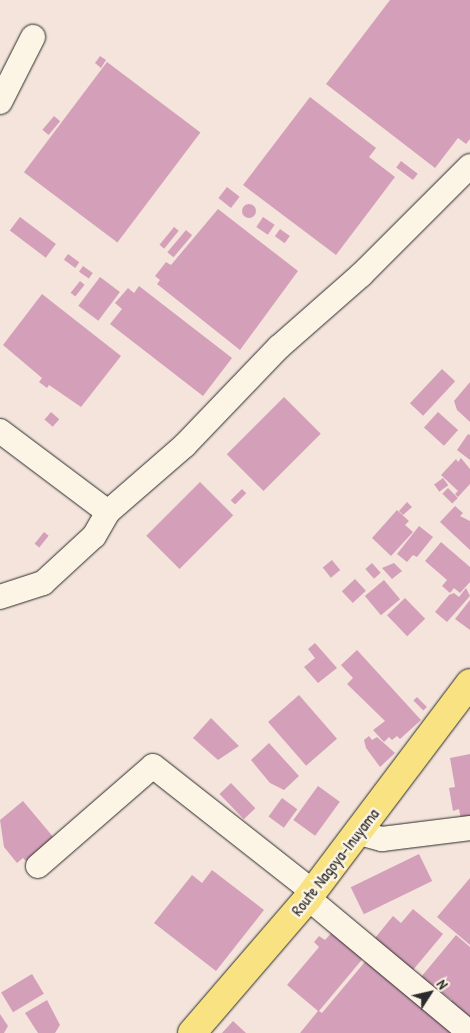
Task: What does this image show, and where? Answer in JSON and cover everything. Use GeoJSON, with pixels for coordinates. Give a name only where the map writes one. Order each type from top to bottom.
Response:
{"type":"FeatureCollection","features":[{"type":"Feature","properties":{"kind":"main road","name":"Route Nagoya-Inuyama"},"geometry":{"type":"LineString","coordinates":[[192,1033],[311,895],[470,683]]}},
{"type":"Feature","properties":{"kind":"street"},"geometry":{"type":"LineString","coordinates":[[0,102],[33,37]]}},
{"type":"Feature","properties":{"kind":"street"},"geometry":{"type":"LineString","coordinates":[[0,596],[43,583],[94,536],[108,512],[185,445],[278,347],[361,275],[470,166]]}},
{"type":"Feature","properties":{"kind":"street"},"geometry":{"type":"LineString","coordinates":[[0,431],[108,512]]}},
{"type":"Feature","properties":{"kind":"street"},"geometry":{"type":"LineString","coordinates":[[38,866],[153,766],[311,895],[470,1033]]}},
{"type":"Feature","properties":{"kind":"street"},"geometry":{"type":"LineString","coordinates":[[359,833],[382,839],[470,828]]}},
{"type":"Feature","properties":{"kind":"building"},"geometry":{"type":"Polygon","coordinates":[[[390,0],[470,0],[470,139],[466,144],[458,138],[435,168],[326,84],[390,0]]]}},
{"type":"Feature","properties":{"kind":"building"},"geometry":{"type":"Polygon","coordinates":[[[100,56],[106,60],[101,68],[95,63],[100,56]]]}},
{"type":"Feature","properties":{"kind":"building"},"geometry":{"type":"Polygon","coordinates":[[[107,62],[200,132],[117,243],[24,172],[107,62]]]}},
{"type":"Feature","properties":{"kind":"building"},"geometry":{"type":"Polygon","coordinates":[[[310,97],[376,148],[369,157],[395,177],[336,255],[243,185],[310,97]]]}},
{"type":"Feature","properties":{"kind":"building"},"geometry":{"type":"Polygon","coordinates":[[[54,116],[60,121],[49,135],[42,130],[54,116]]]}},
{"type":"Feature","properties":{"kind":"building"},"geometry":{"type":"Polygon","coordinates":[[[401,161],[418,174],[413,180],[396,167],[401,161]]]}},
{"type":"Feature","properties":{"kind":"building"},"geometry":{"type":"Polygon","coordinates":[[[227,187],[240,197],[231,208],[218,198],[227,187]]]}},
{"type":"Feature","properties":{"kind":"building"},"geometry":{"type":"Polygon","coordinates":[[[249,204],[254,206],[256,211],[254,216],[249,218],[244,216],[242,211],[244,206],[249,204]]]}},
{"type":"Feature","properties":{"kind":"building"},"geometry":{"type":"Polygon","coordinates":[[[218,209],[298,271],[240,350],[157,284],[160,280],[155,276],[166,262],[171,265],[218,209]]]}},
{"type":"Feature","properties":{"kind":"building"},"geometry":{"type":"Polygon","coordinates":[[[20,217],[56,244],[46,258],[10,231],[20,217]]]}},
{"type":"Feature","properties":{"kind":"building"},"geometry":{"type":"Polygon","coordinates":[[[263,217],[275,225],[268,235],[256,227],[263,217]]]}},
{"type":"Feature","properties":{"kind":"building"},"geometry":{"type":"Polygon","coordinates":[[[174,227],[179,231],[164,249],[160,245],[174,227]]]}},
{"type":"Feature","properties":{"kind":"building"},"geometry":{"type":"Polygon","coordinates":[[[280,229],[290,236],[285,243],[275,236],[280,229]]]}},
{"type":"Feature","properties":{"kind":"building"},"geometry":{"type":"Polygon","coordinates":[[[186,230],[192,235],[173,257],[167,252],[186,230]]]}},
{"type":"Feature","properties":{"kind":"building"},"geometry":{"type":"Polygon","coordinates":[[[68,254],[79,262],[75,268],[64,260],[68,254]]]}},
{"type":"Feature","properties":{"kind":"building"},"geometry":{"type":"Polygon","coordinates":[[[83,266],[93,273],[89,279],[79,272],[83,266]]]}},
{"type":"Feature","properties":{"kind":"building"},"geometry":{"type":"Polygon","coordinates":[[[100,277],[120,292],[98,321],[78,306],[100,277]]]}},
{"type":"Feature","properties":{"kind":"building"},"geometry":{"type":"Polygon","coordinates":[[[80,281],[85,285],[75,296],[71,293],[80,281]]]}},
{"type":"Feature","properties":{"kind":"building"},"geometry":{"type":"Polygon","coordinates":[[[139,286],[232,358],[203,396],[110,324],[122,309],[115,303],[128,288],[134,293],[139,286]]]}},
{"type":"Feature","properties":{"kind":"building"},"geometry":{"type":"Polygon","coordinates":[[[42,294],[121,356],[81,407],[49,385],[47,388],[39,382],[42,378],[3,345],[42,294]]]}},
{"type":"Feature","properties":{"kind":"building"},"geometry":{"type":"Polygon","coordinates":[[[442,369],[455,381],[423,416],[410,403],[442,369]]]}},
{"type":"Feature","properties":{"kind":"building"},"geometry":{"type":"Polygon","coordinates":[[[470,382],[470,422],[457,410],[454,401],[470,382]]]}},
{"type":"Feature","properties":{"kind":"building"},"geometry":{"type":"Polygon","coordinates":[[[284,397],[321,434],[263,491],[227,454],[284,397]]]}},
{"type":"Feature","properties":{"kind":"building"},"geometry":{"type":"Polygon","coordinates":[[[51,412],[59,419],[53,427],[44,420],[51,412]]]}},
{"type":"Feature","properties":{"kind":"building"},"geometry":{"type":"Polygon","coordinates":[[[438,412],[458,430],[444,446],[424,428],[438,412]]]}},
{"type":"Feature","properties":{"kind":"building"},"geometry":{"type":"Polygon","coordinates":[[[468,434],[470,435],[470,460],[457,450],[468,434]]]}},
{"type":"Feature","properties":{"kind":"building"},"geometry":{"type":"Polygon","coordinates":[[[461,458],[470,469],[470,484],[458,497],[455,494],[458,491],[441,475],[456,459],[458,462],[461,458]]]}},
{"type":"Feature","properties":{"kind":"building"},"geometry":{"type":"Polygon","coordinates":[[[443,478],[448,485],[439,492],[434,484],[443,478]]]}},
{"type":"Feature","properties":{"kind":"building"},"geometry":{"type":"Polygon","coordinates":[[[200,482],[233,515],[179,569],[146,536],[200,482]]]}},
{"type":"Feature","properties":{"kind":"building"},"geometry":{"type":"Polygon","coordinates":[[[448,488],[458,498],[452,504],[442,494],[448,488]]]}},
{"type":"Feature","properties":{"kind":"building"},"geometry":{"type":"Polygon","coordinates":[[[242,489],[246,493],[235,505],[231,500],[242,489]]]}},
{"type":"Feature","properties":{"kind":"building"},"geometry":{"type":"Polygon","coordinates":[[[407,502],[412,507],[403,515],[399,511],[407,502]]]}},
{"type":"Feature","properties":{"kind":"building"},"geometry":{"type":"Polygon","coordinates":[[[455,506],[463,513],[460,516],[470,521],[470,550],[440,522],[455,506]]]}},
{"type":"Feature","properties":{"kind":"building"},"geometry":{"type":"Polygon","coordinates":[[[397,510],[409,521],[405,525],[413,532],[391,556],[372,538],[397,510]]]}},
{"type":"Feature","properties":{"kind":"building"},"geometry":{"type":"Polygon","coordinates":[[[419,526],[433,537],[417,557],[413,555],[407,562],[397,554],[419,526]]]}},
{"type":"Feature","properties":{"kind":"building"},"geometry":{"type":"Polygon","coordinates":[[[44,532],[49,536],[39,547],[35,544],[44,532]]]}},
{"type":"Feature","properties":{"kind":"building"},"geometry":{"type":"Polygon","coordinates":[[[441,542],[470,567],[470,582],[460,593],[454,588],[450,593],[442,586],[447,580],[425,561],[441,542]]]}},
{"type":"Feature","properties":{"kind":"building"},"geometry":{"type":"Polygon","coordinates":[[[332,560],[340,570],[331,578],[323,568],[332,560]]]}},
{"type":"Feature","properties":{"kind":"building"},"geometry":{"type":"Polygon","coordinates":[[[372,563],[381,573],[374,579],[365,569],[372,563]]]}},
{"type":"Feature","properties":{"kind":"building"},"geometry":{"type":"Polygon","coordinates":[[[394,563],[402,571],[392,579],[382,568],[394,563]]]}},
{"type":"Feature","properties":{"kind":"building"},"geometry":{"type":"Polygon","coordinates":[[[355,579],[366,591],[353,603],[342,591],[355,579]]]}},
{"type":"Feature","properties":{"kind":"building"},"geometry":{"type":"Polygon","coordinates":[[[384,580],[400,599],[381,615],[365,596],[384,580]]]}},
{"type":"Feature","properties":{"kind":"building"},"geometry":{"type":"Polygon","coordinates":[[[466,588],[470,596],[447,622],[435,612],[449,595],[454,593],[459,597],[466,588]]]}},
{"type":"Feature","properties":{"kind":"building"},"geometry":{"type":"Polygon","coordinates":[[[405,598],[425,619],[407,636],[387,615],[405,598]]]}},
{"type":"Feature","properties":{"kind":"building"},"geometry":{"type":"Polygon","coordinates":[[[470,600],[470,630],[455,619],[470,600]]]}},
{"type":"Feature","properties":{"kind":"building"},"geometry":{"type":"Polygon","coordinates":[[[315,643],[337,668],[318,683],[304,667],[315,658],[308,649],[315,643]]]}},
{"type":"Feature","properties":{"kind":"building"},"geometry":{"type":"Polygon","coordinates":[[[357,650],[421,720],[400,739],[397,736],[392,740],[389,737],[384,742],[373,730],[385,721],[347,684],[353,678],[341,665],[357,650]]]}},
{"type":"Feature","properties":{"kind":"building"},"geometry":{"type":"Polygon","coordinates":[[[299,695],[337,739],[306,766],[268,722],[299,695]]]}},
{"type":"Feature","properties":{"kind":"building"},"geometry":{"type":"Polygon","coordinates":[[[417,697],[427,707],[423,710],[413,701],[417,697]]]}},
{"type":"Feature","properties":{"kind":"building"},"geometry":{"type":"Polygon","coordinates":[[[211,718],[239,746],[218,760],[193,738],[211,718]]]}},
{"type":"Feature","properties":{"kind":"building"},"geometry":{"type":"Polygon","coordinates":[[[369,736],[372,740],[377,737],[395,753],[380,767],[366,748],[364,740],[369,736]]]}},
{"type":"Feature","properties":{"kind":"building"},"geometry":{"type":"Polygon","coordinates":[[[269,743],[299,776],[284,790],[270,783],[251,760],[269,743]]]}},
{"type":"Feature","properties":{"kind":"building"},"geometry":{"type":"Polygon","coordinates":[[[470,754],[470,819],[461,820],[459,809],[453,811],[449,788],[455,787],[450,758],[470,754]]]}},
{"type":"Feature","properties":{"kind":"building"},"geometry":{"type":"Polygon","coordinates":[[[231,783],[255,808],[244,819],[219,794],[231,783]]]}},
{"type":"Feature","properties":{"kind":"building"},"geometry":{"type":"Polygon","coordinates":[[[318,786],[340,802],[315,836],[293,820],[318,786]]]}},
{"type":"Feature","properties":{"kind":"building"},"geometry":{"type":"Polygon","coordinates":[[[282,798],[297,809],[284,828],[268,817],[282,798]]]}},
{"type":"Feature","properties":{"kind":"building"},"geometry":{"type":"Polygon","coordinates":[[[23,801],[54,838],[26,861],[23,858],[17,863],[4,847],[0,820],[23,801]]]}},
{"type":"Feature","properties":{"kind":"building"},"geometry":{"type":"Polygon","coordinates":[[[419,854],[432,881],[364,914],[351,887],[419,854]]]}},
{"type":"Feature","properties":{"kind":"building"},"geometry":{"type":"Polygon","coordinates":[[[212,870],[264,910],[216,971],[154,923],[192,875],[202,883],[212,870]]]}},
{"type":"Feature","properties":{"kind":"building"},"geometry":{"type":"Polygon","coordinates":[[[470,878],[470,945],[437,917],[470,878]]]}},
{"type":"Feature","properties":{"kind":"building"},"geometry":{"type":"Polygon","coordinates":[[[413,909],[443,934],[413,970],[375,938],[393,916],[401,923],[413,909]]]}},
{"type":"Feature","properties":{"kind":"building"},"geometry":{"type":"Polygon","coordinates":[[[334,930],[365,956],[319,1011],[322,1013],[369,957],[458,1033],[300,1033],[318,1011],[287,985],[319,947],[314,942],[319,936],[325,940],[334,930]]]}},
{"type":"Feature","properties":{"kind":"building"},"geometry":{"type":"Polygon","coordinates":[[[456,935],[470,947],[470,1019],[451,1002],[452,1000],[421,977],[456,935]]]}},
{"type":"Feature","properties":{"kind":"building"},"geometry":{"type":"Polygon","coordinates":[[[32,974],[44,994],[13,1012],[1,993],[32,974]]]}},
{"type":"Feature","properties":{"kind":"building"},"geometry":{"type":"Polygon","coordinates":[[[47,1000],[60,1025],[55,1033],[38,1033],[25,1013],[47,1000]]]}},
{"type":"Feature","properties":{"kind":"building"},"geometry":{"type":"Polygon","coordinates":[[[0,1014],[8,1026],[4,1033],[0,1033],[0,1014]]]}},
{"type":"Feature","properties":{"kind":"building"},"geometry":{"type":"Polygon","coordinates":[[[233,1021],[246,1033],[222,1033],[233,1021]]]}}]}
